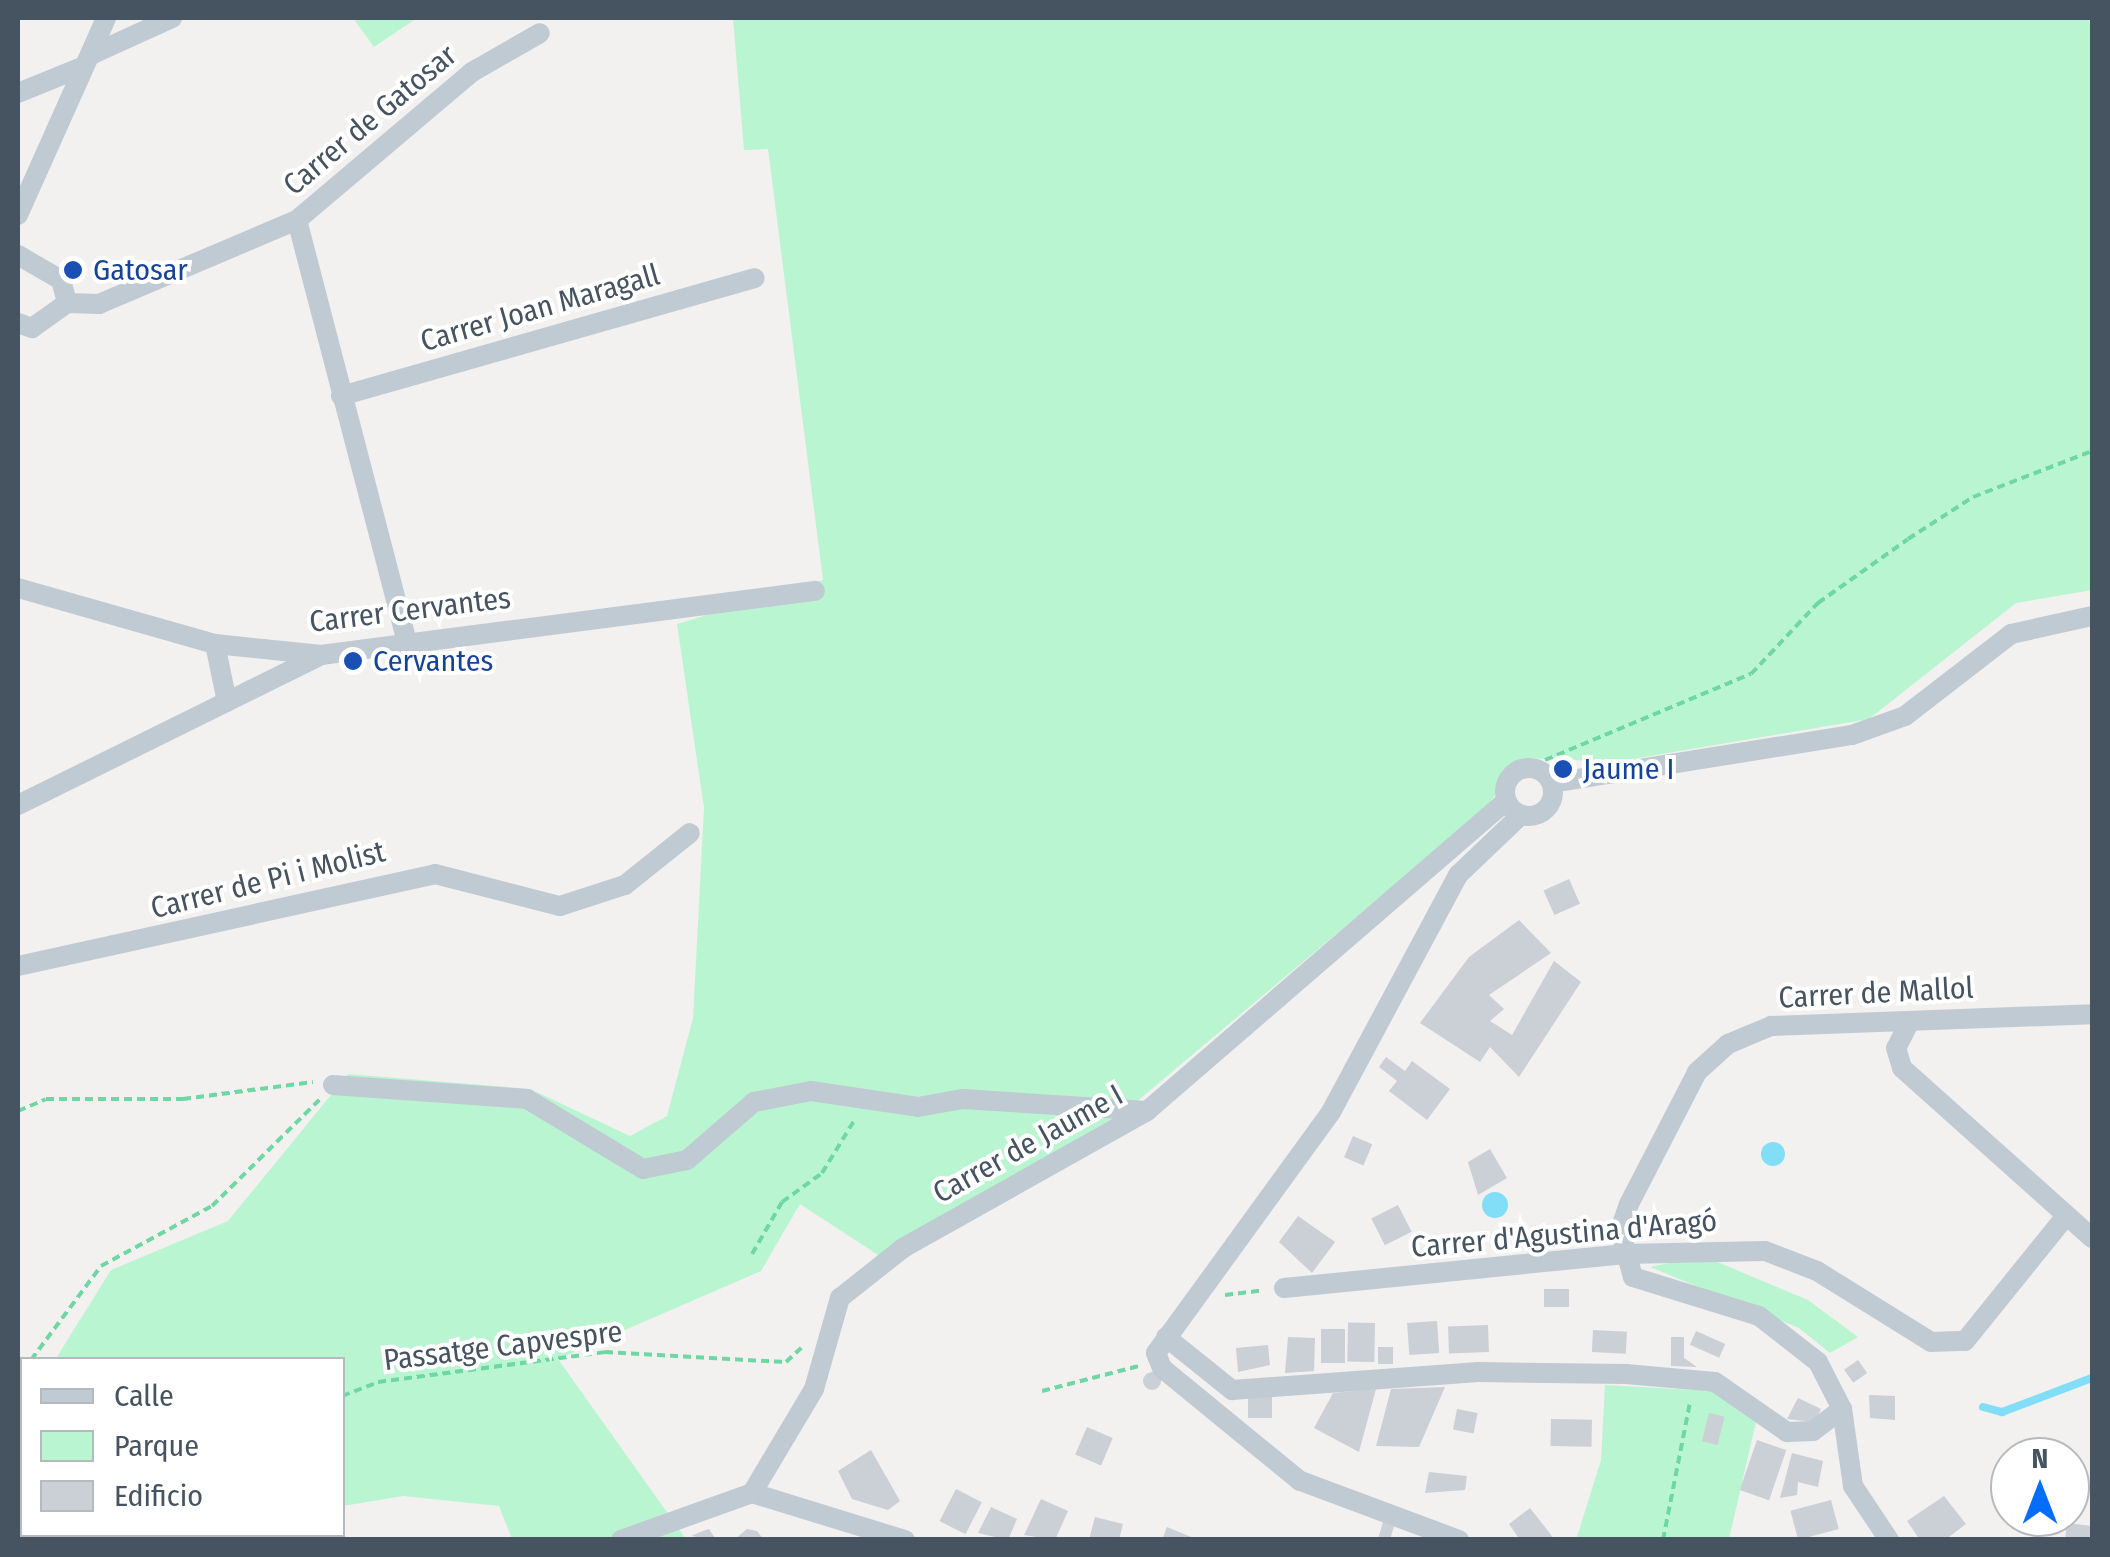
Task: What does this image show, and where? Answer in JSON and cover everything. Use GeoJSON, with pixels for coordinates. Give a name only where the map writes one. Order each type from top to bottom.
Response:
{"type":"FeatureCollection","features":[{"type":"Feature","properties":{"kind":"street"},"geometry":{"type":"LineString","coordinates":[[18,215],[106,18]]}},
{"type":"Feature","properties":{"kind":"street"},"geometry":{"type":"LineString","coordinates":[[18,93],[172,18]]}},
{"type":"Feature","properties":{"kind":"street","name":"Carrer de Gatosar"},"geometry":{"type":"LineString","coordinates":[[18,323],[49,322],[67,303],[98,304],[297,220],[472,72],[540,33]]}},
{"type":"Feature","properties":{"kind":"street"},"geometry":{"type":"LineString","coordinates":[[297,220],[407,641]]}},
{"type":"Feature","properties":{"kind":"street"},"geometry":{"type":"LineString","coordinates":[[18,255],[61,280],[67,303]]}},
{"type":"Feature","properties":{"kind":"street","name":"Carrer Joan Maragall"},"geometry":{"type":"LineString","coordinates":[[342,396],[755,278]]}},
{"type":"Feature","properties":{"kind":"street","name":"Carrer Cervantes"},"geometry":{"type":"LineString","coordinates":[[18,588],[215,644],[320,656],[407,641],[815,590]]}},
{"type":"Feature","properties":{"kind":"street"},"geometry":{"type":"LineString","coordinates":[[1545,776],[1852,735],[1905,716],[2011,634],[2092,616]]}},
{"type":"Feature","properties":{"kind":"street"},"geometry":{"type":"LineString","coordinates":[[215,644],[226,702]]}},
{"type":"Feature","properties":{"kind":"street"},"geometry":{"type":"LineString","coordinates":[[18,805],[320,656]]}},
{"type":"Feature","properties":{"kind":"street","name":"Carrer de Jaume I"},"geometry":{"type":"LineString","coordinates":[[752,1493],[814,1389],[840,1298],[903,1248],[1147,1111],[1514,808],[1548,808],[1545,776],[1511,775],[1514,808]]}},
{"type":"Feature","properties":{"kind":"street"},"geometry":{"type":"LineString","coordinates":[[1459,1540],[1291,1476],[1162,1368],[1161,1345],[1331,1112],[1458,875],[1514,808]]}},
{"type":"Feature","properties":{"kind":"street","name":"Carrer de Pi i Molist"},"geometry":{"type":"LineString","coordinates":[[18,966],[434,874],[560,906],[625,885],[690,833]]}},
{"type":"Feature","properties":{"kind":"street","name":"Carrer de Mallol"},"geometry":{"type":"LineString","coordinates":[[1625,1254],[1622,1221],[1667,1121],[1697,1072],[1728,1044],[1770,1026],[2092,1014]]}},
{"type":"Feature","properties":{"kind":"street"},"geometry":{"type":"LineString","coordinates":[[1910,1021],[1896,1048],[1902,1068],[2092,1238]]}},
{"type":"Feature","properties":{"kind":"street"},"geometry":{"type":"LineString","coordinates":[[333,1084],[527,1099],[643,1169],[687,1160],[754,1102],[810,1090],[868,1096],[918,1107],[983,1099],[1147,1111]]}},
{"type":"Feature","properties":{"kind":"street","name":"Carrer d'Agustina d'Aragó"},"geometry":{"type":"LineString","coordinates":[[1284,1288],[1625,1254],[1766,1251],[1817,1271],[1931,1342],[1965,1340],[2066,1216]]}},
{"type":"Feature","properties":{"kind":"street"},"geometry":{"type":"LineString","coordinates":[[1625,1254],[1641,1283],[1736,1306],[1794,1337],[1842,1409],[1853,1486],[1889,1540]]}},
{"type":"Feature","properties":{"kind":"street"},"geometry":{"type":"LineString","coordinates":[[1161,1345],[1232,1390],[1478,1372],[1626,1374],[1715,1382],[1787,1432],[1813,1431],[1842,1409]]}},
{"type":"Feature","properties":{"kind":"street"},"geometry":{"type":"LineString","coordinates":[[621,1540],[752,1493],[905,1540]]}},
{"type":"Feature","properties":{"kind":"path"},"geometry":{"type":"LineString","coordinates":[[1545,776],[1572,745],[1751,674],[1818,604],[1972,497],[2092,451]]}},
{"type":"Feature","properties":{"kind":"path"},"geometry":{"type":"LineString","coordinates":[[18,1110],[46,1099],[333,1084]]}},
{"type":"Feature","properties":{"kind":"path"},"geometry":{"type":"LineString","coordinates":[[33,1357],[101,1266],[212,1206],[333,1084]]}},
{"type":"Feature","properties":{"kind":"path"},"geometry":{"type":"LineString","coordinates":[[752,1254],[782,1202],[822,1173],[868,1096]]}},
{"type":"Feature","properties":{"kind":"path"},"geometry":{"type":"LineString","coordinates":[[1196,1298],[1284,1288]]}},
{"type":"Feature","properties":{"kind":"path","name":"Passatge Capvespre"},"geometry":{"type":"LineString","coordinates":[[345,1395],[378,1382],[605,1352],[786,1362],[835,1319]]}},
{"type":"Feature","properties":{"kind":"path"},"geometry":{"type":"LineString","coordinates":[[1042,1390],[1109,1380],[1161,1345]]}},
{"type":"Feature","properties":{"kind":"path"},"geometry":{"type":"LineString","coordinates":[[1663,1540],[1693,1398]]}},
{"type":"Feature","properties":{"kind":"green space"},"geometry":{"type":"Polygon","coordinates":[[[353,18],[417,18],[374,47],[353,18]]]}},
{"type":"Feature","properties":{"kind":"green space"},"geometry":{"type":"Polygon","coordinates":[[[733,18],[2092,18],[2092,590],[2016,603],[1869,719],[1615,762],[1523,758],[1485,809],[1104,1129],[878,1255],[800,1204],[761,1271],[558,1359],[686,1539],[512,1539],[499,1506],[403,1496],[345,1506],[345,1357],[57,1357],[111,1270],[228,1221],[348,1074],[530,1089],[630,1136],[667,1116],[693,1018],[704,808],[677,624],[823,580],[768,149],[744,150],[733,18]]]}},
{"type":"Feature","properties":{"kind":"green space"},"geometry":{"type":"Polygon","coordinates":[[[1703,1256],[1808,1300],[1858,1337],[1830,1353],[1799,1328],[1650,1267],[1703,1256]]]}},
{"type":"Feature","properties":{"kind":"green space"},"geometry":{"type":"Polygon","coordinates":[[[1605,1385],[1714,1391],[1756,1422],[1729,1539],[1576,1540],[1601,1460],[1605,1385]]]}},
{"type":"Feature","properties":{"kind":"green space"},"geometry":{"type":"Polygon","coordinates":[[[20,1476],[20,1537],[138,1537],[18,1539],[20,1476]]]}},
{"type":"Feature","properties":{"kind":"water"},"geometry":{"type":"Polygon","coordinates":[[[1773,1142],[1785,1154],[1773,1166],[1761,1154],[1773,1142]]]}},
{"type":"Feature","properties":{"kind":"water"},"geometry":{"type":"Polygon","coordinates":[[[1495,1192],[1504,1196],[1508,1205],[1504,1214],[1495,1218],[1486,1214],[1482,1205],[1486,1196],[1495,1192]]]}},
{"type":"Feature","properties":{"kind":"building"},"geometry":{"type":"Polygon","coordinates":[[[1569,879],[1580,904],[1554,915],[1543,890],[1569,879]]]}},
{"type":"Feature","properties":{"kind":"building"},"geometry":{"type":"Polygon","coordinates":[[[1519,920],[1551,953],[1489,995],[1504,1009],[1490,1021],[1512,1035],[1554,961],[1581,982],[1519,1077],[1490,1047],[1480,1062],[1420,1023],[1469,957],[1519,920]]]}},
{"type":"Feature","properties":{"kind":"building"},"geometry":{"type":"Polygon","coordinates":[[[1386,1057],[1405,1071],[1412,1061],[1450,1089],[1427,1120],[1389,1091],[1397,1081],[1379,1067],[1386,1057]]]}},
{"type":"Feature","properties":{"kind":"building"},"geometry":{"type":"Polygon","coordinates":[[[1353,1136],[1372,1144],[1363,1165],[1344,1157],[1353,1136]]]}},
{"type":"Feature","properties":{"kind":"building"},"geometry":{"type":"Polygon","coordinates":[[[1490,1149],[1507,1178],[1478,1195],[1468,1162],[1490,1149]]]}},
{"type":"Feature","properties":{"kind":"building"},"geometry":{"type":"Polygon","coordinates":[[[1398,1205],[1412,1232],[1385,1245],[1371,1219],[1398,1205]]]}},
{"type":"Feature","properties":{"kind":"building"},"geometry":{"type":"Polygon","coordinates":[[[1298,1216],[1335,1242],[1312,1273],[1279,1242],[1298,1216]]]}},
{"type":"Feature","properties":{"kind":"building"},"geometry":{"type":"Polygon","coordinates":[[[1544,1289],[1569,1289],[1569,1307],[1544,1307],[1544,1289]]]}},
{"type":"Feature","properties":{"kind":"building"},"geometry":{"type":"Polygon","coordinates":[[[1437,1321],[1439,1353],[1409,1355],[1407,1323],[1437,1321]]]}},
{"type":"Feature","properties":{"kind":"building"},"geometry":{"type":"Polygon","coordinates":[[[1348,1323],[1375,1323],[1374,1362],[1347,1362],[1348,1323]]]}},
{"type":"Feature","properties":{"kind":"building"},"geometry":{"type":"Polygon","coordinates":[[[1488,1325],[1489,1352],[1449,1353],[1448,1326],[1488,1325]]]}},
{"type":"Feature","properties":{"kind":"building"},"geometry":{"type":"Polygon","coordinates":[[[1321,1329],[1345,1329],[1345,1363],[1321,1363],[1321,1329]]]}},
{"type":"Feature","properties":{"kind":"building"},"geometry":{"type":"Polygon","coordinates":[[[1593,1330],[1627,1332],[1626,1354],[1592,1352],[1593,1330]]]}},
{"type":"Feature","properties":{"kind":"building"},"geometry":{"type":"Polygon","coordinates":[[[1696,1331],[1725,1344],[1719,1358],[1690,1345],[1696,1331]]]}},
{"type":"Feature","properties":{"kind":"building"},"geometry":{"type":"Polygon","coordinates":[[[1288,1337],[1315,1338],[1314,1371],[1285,1373],[1288,1337]]]}},
{"type":"Feature","properties":{"kind":"building"},"geometry":{"type":"Polygon","coordinates":[[[1671,1337],[1684,1337],[1684,1358],[1697,1367],[1671,1366],[1671,1337]]]}},
{"type":"Feature","properties":{"kind":"building"},"geometry":{"type":"Polygon","coordinates":[[[1268,1345],[1270,1365],[1238,1372],[1236,1348],[1268,1345]]]}},
{"type":"Feature","properties":{"kind":"building"},"geometry":{"type":"Polygon","coordinates":[[[1378,1347],[1393,1347],[1393,1364],[1378,1364],[1378,1347]]]}},
{"type":"Feature","properties":{"kind":"building"},"geometry":{"type":"Polygon","coordinates":[[[1858,1360],[1867,1373],[1853,1383],[1844,1370],[1858,1360]]]}},
{"type":"Feature","properties":{"kind":"building"},"geometry":{"type":"Polygon","coordinates":[[[1152,1372],[1159,1374],[1159,1388],[1152,1390],[1145,1388],[1143,1381],[1145,1374],[1152,1372]]]}},
{"type":"Feature","properties":{"kind":"building"},"geometry":{"type":"Polygon","coordinates":[[[1445,1387],[1419,1447],[1376,1446],[1391,1389],[1445,1387]]]}},
{"type":"Feature","properties":{"kind":"building"},"geometry":{"type":"Polygon","coordinates":[[[1376,1389],[1359,1452],[1314,1428],[1333,1393],[1376,1389]]]}},
{"type":"Feature","properties":{"kind":"building"},"geometry":{"type":"Polygon","coordinates":[[[1869,1395],[1895,1396],[1895,1420],[1870,1418],[1869,1395]]]}},
{"type":"Feature","properties":{"kind":"building"},"geometry":{"type":"Polygon","coordinates":[[[1248,1396],[1272,1396],[1272,1418],[1248,1418],[1248,1396]]]}},
{"type":"Feature","properties":{"kind":"building"},"geometry":{"type":"Polygon","coordinates":[[[1798,1398],[1821,1409],[1815,1422],[1787,1419],[1798,1398]]]}},
{"type":"Feature","properties":{"kind":"building"},"geometry":{"type":"Polygon","coordinates":[[[1457,1409],[1478,1413],[1474,1434],[1453,1430],[1457,1409]]]}},
{"type":"Feature","properties":{"kind":"building"},"geometry":{"type":"Polygon","coordinates":[[[1709,1413],[1725,1417],[1718,1445],[1702,1441],[1709,1413]]]}},
{"type":"Feature","properties":{"kind":"building"},"geometry":{"type":"Polygon","coordinates":[[[1551,1419],[1592,1420],[1592,1447],[1551,1446],[1551,1419]]]}},
{"type":"Feature","properties":{"kind":"building"},"geometry":{"type":"Polygon","coordinates":[[[1087,1427],[1113,1438],[1101,1466],[1075,1455],[1087,1427]]]}},
{"type":"Feature","properties":{"kind":"building"},"geometry":{"type":"Polygon","coordinates":[[[1757,1440],[1786,1450],[1769,1500],[1740,1490],[1757,1440]]]}},
{"type":"Feature","properties":{"kind":"building"},"geometry":{"type":"Polygon","coordinates":[[[871,1450],[900,1501],[888,1510],[852,1499],[838,1471],[871,1450]]]}},
{"type":"Feature","properties":{"kind":"building"},"geometry":{"type":"Polygon","coordinates":[[[1792,1453],[1823,1461],[1818,1487],[1798,1482],[1797,1495],[1780,1498],[1792,1453]]]}},
{"type":"Feature","properties":{"kind":"building"},"geometry":{"type":"Polygon","coordinates":[[[1429,1472],[1467,1476],[1465,1490],[1425,1493],[1429,1472]]]}},
{"type":"Feature","properties":{"kind":"building"},"geometry":{"type":"Polygon","coordinates":[[[956,1489],[982,1502],[965,1534],[940,1521],[956,1489]]]}},
{"type":"Feature","properties":{"kind":"building"},"geometry":{"type":"Polygon","coordinates":[[[1944,1496],[1966,1524],[1945,1540],[1920,1540],[1907,1521],[1944,1496]]]}},
{"type":"Feature","properties":{"kind":"building"},"geometry":{"type":"Polygon","coordinates":[[[1041,1499],[1068,1511],[1055,1540],[1024,1535],[1041,1499]]]}},
{"type":"Feature","properties":{"kind":"building"},"geometry":{"type":"Polygon","coordinates":[[[1831,1500],[1839,1529],[1798,1540],[1790,1511],[1831,1500]]]}},
{"type":"Feature","properties":{"kind":"building"},"geometry":{"type":"Polygon","coordinates":[[[991,1507],[1017,1519],[1008,1540],[978,1533],[991,1507]]]}},
{"type":"Feature","properties":{"kind":"building"},"geometry":{"type":"Polygon","coordinates":[[[1530,1508],[1555,1540],[1520,1540],[1509,1524],[1530,1508]]]}},
{"type":"Feature","properties":{"kind":"building"},"geometry":{"type":"Polygon","coordinates":[[[1095,1517],[1123,1524],[1119,1540],[1089,1540],[1095,1517]]]}},
{"type":"Feature","properties":{"kind":"building"},"geometry":{"type":"Polygon","coordinates":[[[1383,1522],[1394,1526],[1390,1540],[1378,1539],[1383,1522]]]}},
{"type":"Feature","properties":{"kind":"building"},"geometry":{"type":"Polygon","coordinates":[[[2092,1526],[2092,1540],[2065,1540],[2090,1537],[2092,1526]]]}},
{"type":"Feature","properties":{"kind":"building"},"geometry":{"type":"Polygon","coordinates":[[[1167,1527],[1196,1539],[1196,1540],[1162,1540],[1167,1527]]]}},
{"type":"Feature","properties":{"kind":"building"},"geometry":{"type":"Polygon","coordinates":[[[709,1529],[716,1540],[691,1536],[703,1531],[709,1529]]]}},
{"type":"Feature","properties":{"kind":"building"},"geometry":{"type":"Polygon","coordinates":[[[747,1529],[757,1531],[764,1540],[734,1540],[747,1529]]]}},
{"type":"Feature","properties":{"kind":"waterway"},"geometry":{"type":"LineString","coordinates":[[1983,1407],[2002,1412],[2092,1378]]}},
{"type":"Feature","properties":{"kind":"place","name":"Gatosar"},"geometry":{"type":"Point","coordinates":[73,270]}},
{"type":"Feature","properties":{"kind":"place","name":"Cervantes"},"geometry":{"type":"Point","coordinates":[353,661]}},
{"type":"Feature","properties":{"kind":"place","name":"Jaume I"},"geometry":{"type":"Point","coordinates":[1563,769]}}]}
